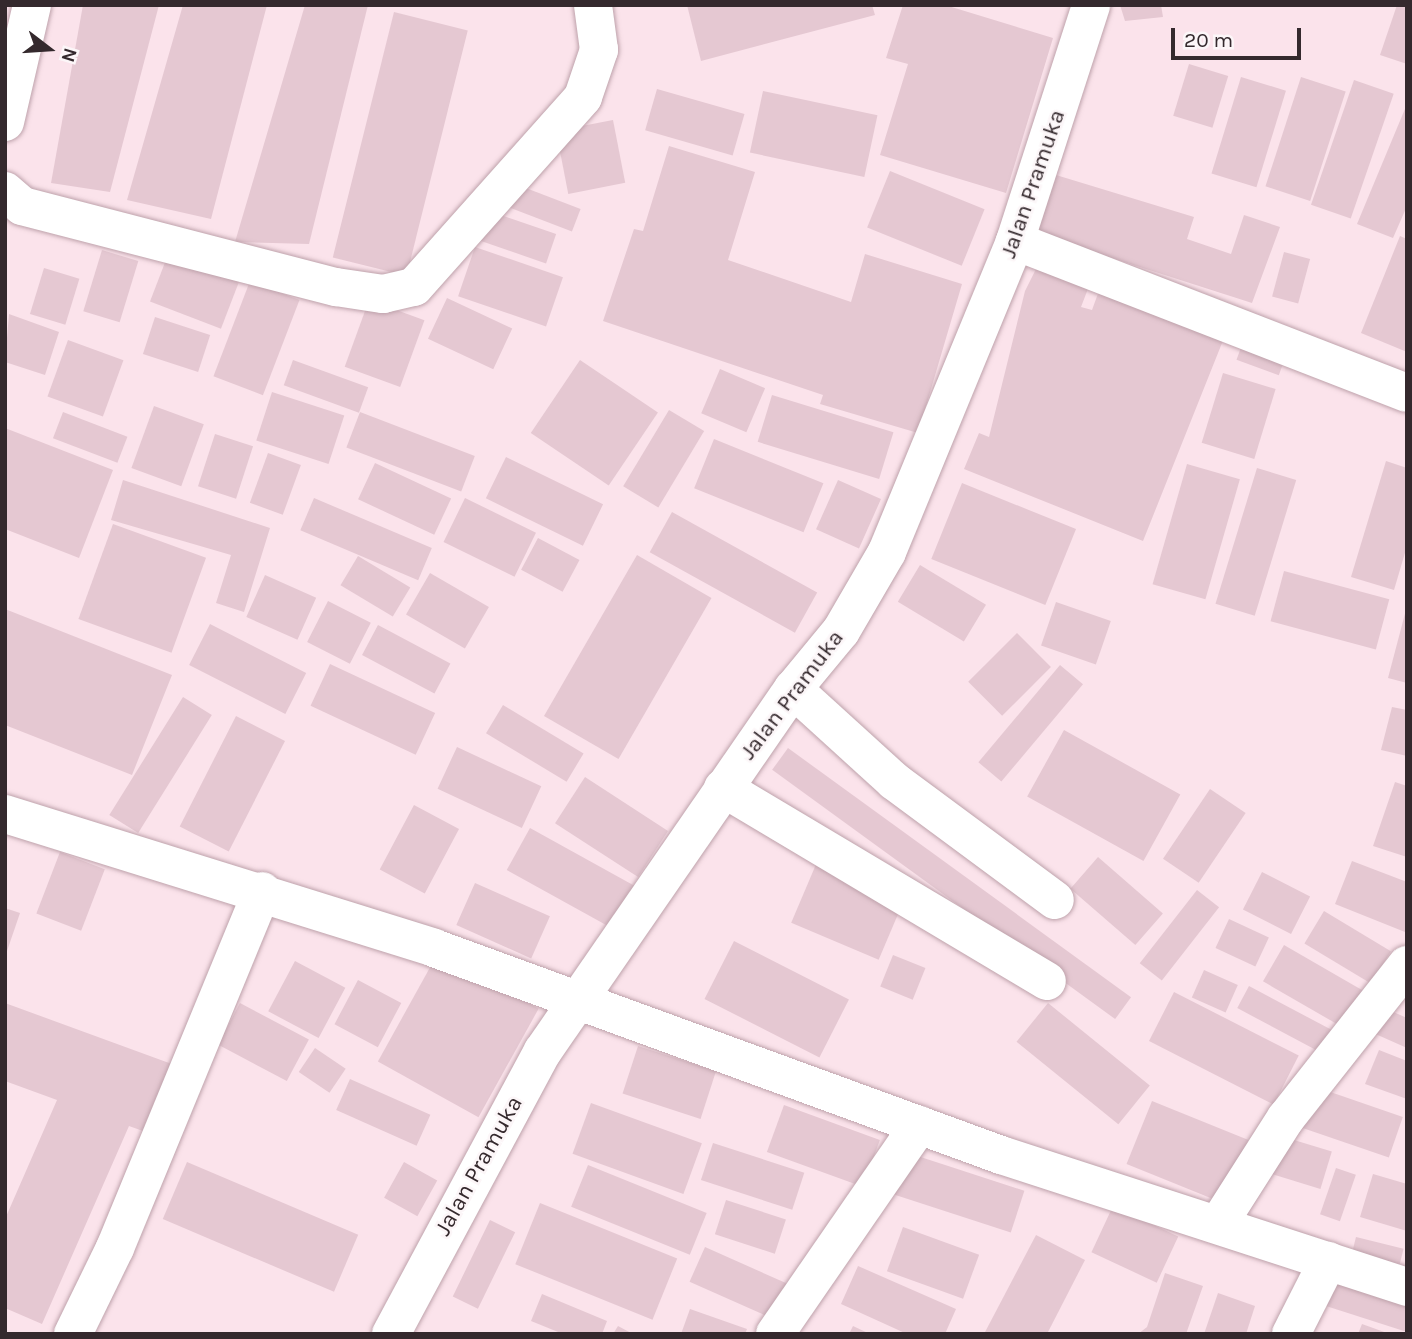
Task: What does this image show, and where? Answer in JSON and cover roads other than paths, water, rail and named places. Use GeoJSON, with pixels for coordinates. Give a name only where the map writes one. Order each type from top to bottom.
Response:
{"type":"FeatureCollection","features":[{"type":"Feature","properties":{"kind":"street"},"geometry":{"type":"LineString","coordinates":[[5,122],[32,5]]}},
{"type":"Feature","properties":{"kind":"street"},"geometry":{"type":"LineString","coordinates":[[5,191],[22,206],[336,288],[383,294],[414,287],[583,97],[599,50],[593,5]]}},
{"type":"Feature","properties":{"kind":"street","name":"Jalan Pramuka"},"geometry":{"type":"LineString","coordinates":[[391,1334],[438,1240],[576,1002],[793,689],[841,631],[887,552],[1014,241],[1091,5]]}},
{"type":"Feature","properties":{"kind":"street"},"geometry":{"type":"LineString","coordinates":[[1014,241],[1407,393]]}},
{"type":"Feature","properties":{"kind":"street"},"geometry":{"type":"LineString","coordinates":[[793,689],[894,781],[1055,900]]}},
{"type":"Feature","properties":{"kind":"street"},"geometry":{"type":"LineString","coordinates":[[723,788],[1047,981]]}},
{"type":"Feature","properties":{"kind":"street"},"geometry":{"type":"LineString","coordinates":[[5,814],[262,891],[919,1125],[1407,1287]]}},
{"type":"Feature","properties":{"kind":"street"},"geometry":{"type":"LineString","coordinates":[[73,1334],[115,1248],[262,891]]}},
{"type":"Feature","properties":{"kind":"street"},"geometry":{"type":"LineString","coordinates":[[1219,1223],[1286,1118],[1407,965]]}},
{"type":"Feature","properties":{"kind":"street"},"geometry":{"type":"LineString","coordinates":[[775,1334],[919,1125]]}},
{"type":"Feature","properties":{"kind":"street"},"geometry":{"type":"LineString","coordinates":[[1291,1334],[1328,1261]]}}]}
